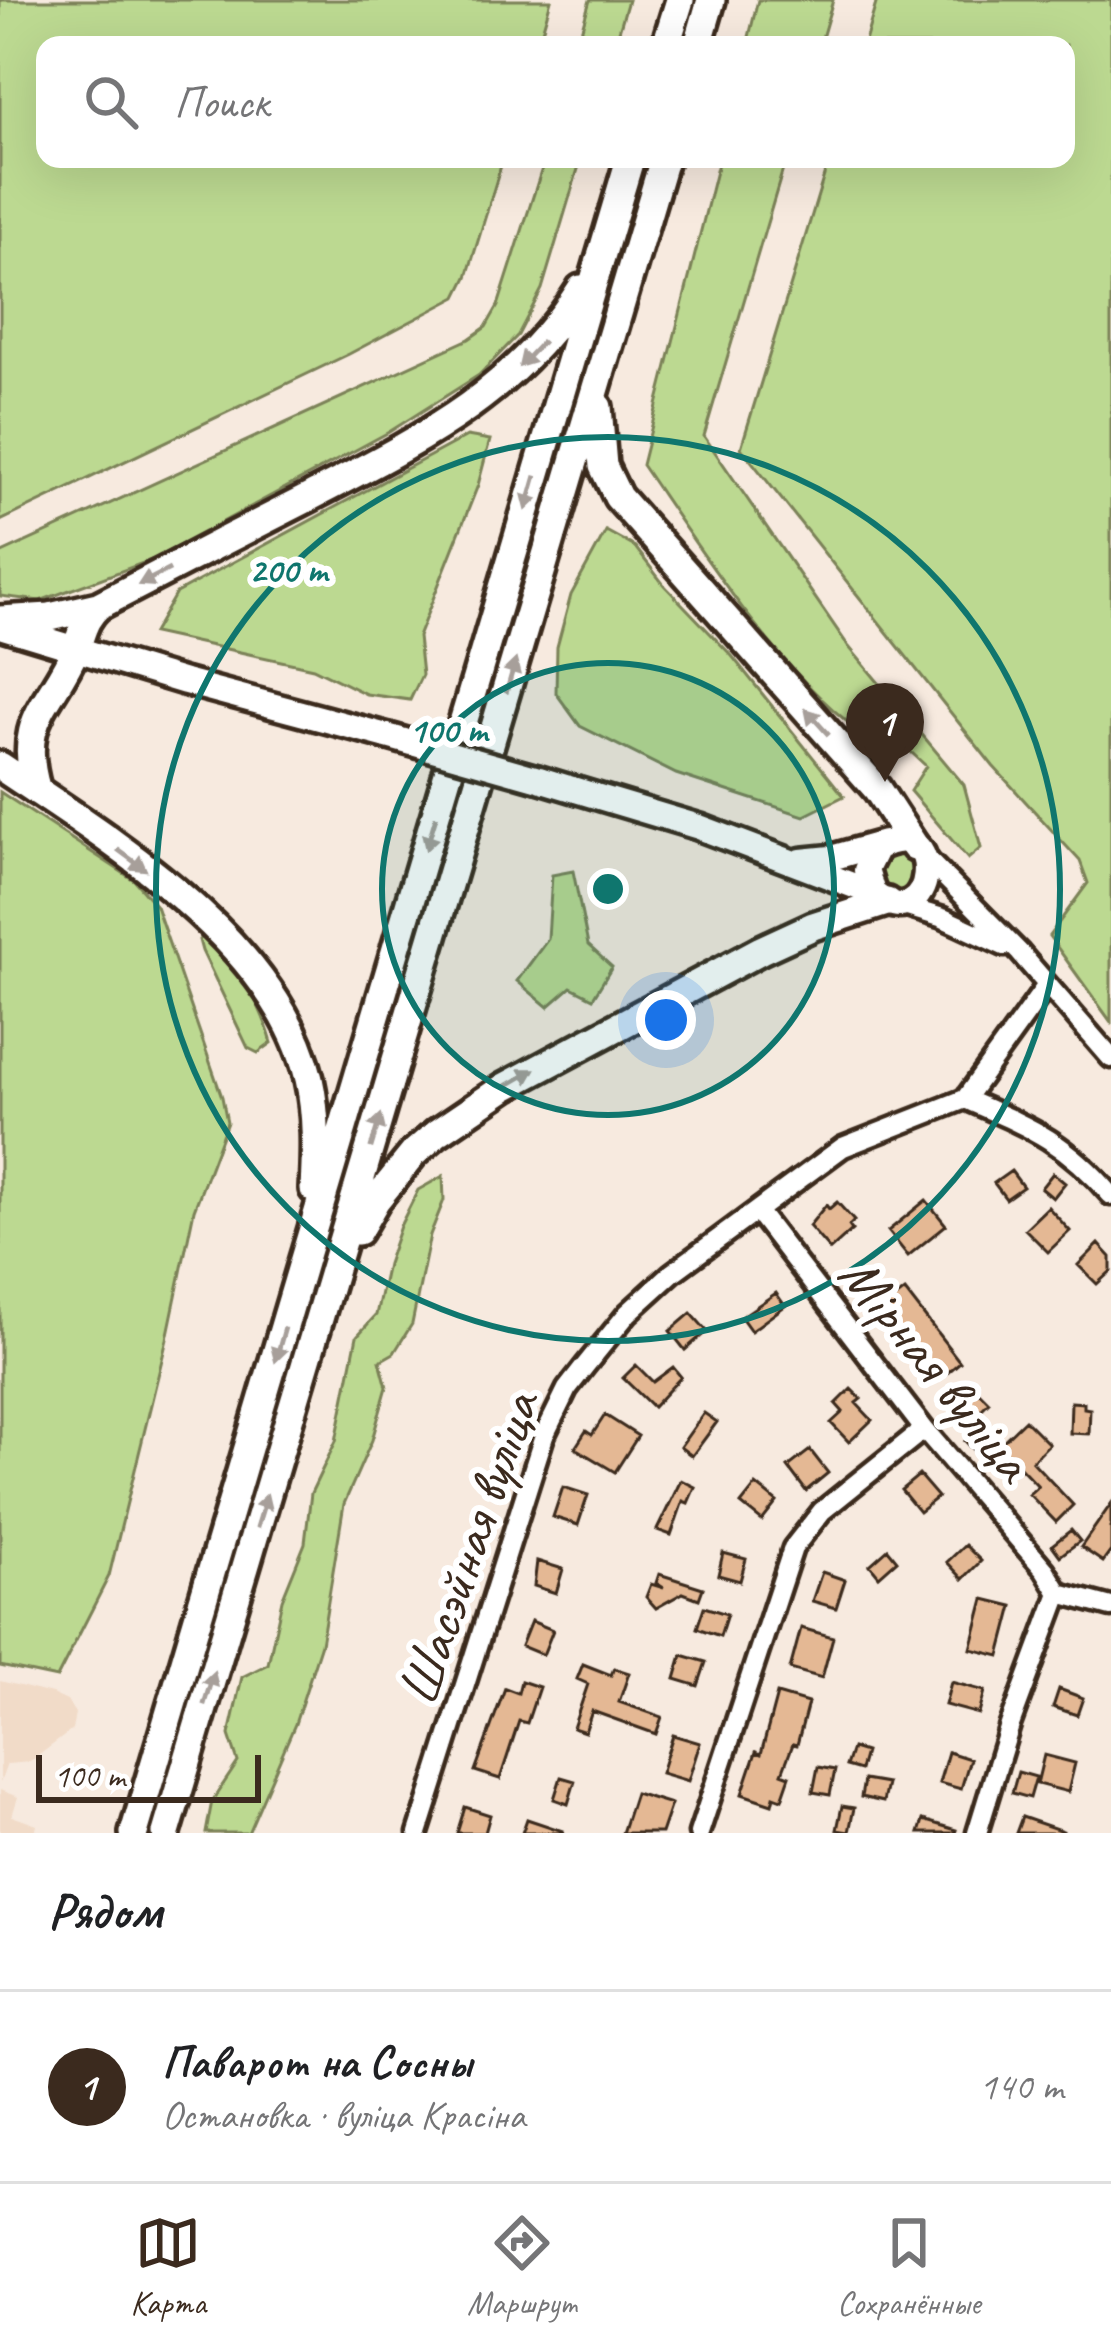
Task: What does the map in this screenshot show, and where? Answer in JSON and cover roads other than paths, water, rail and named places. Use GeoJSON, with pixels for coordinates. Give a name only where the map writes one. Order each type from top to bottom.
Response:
{"type":"FeatureCollection","features":[{"type":"Feature","properties":{"kind":"highway"},"geometry":{"type":"LineString","coordinates":[[669,36],[680,0]]}},
{"type":"Feature","properties":{"kind":"highway"},"geometry":{"type":"LineString","coordinates":[[701,36],[711,0]]}},
{"type":"Feature","properties":{"kind":"highway"},"geometry":{"type":"LineString","coordinates":[[134,1833],[627,168]]}},
{"type":"Feature","properties":{"kind":"highway"},"geometry":{"type":"LineString","coordinates":[[166,1833],[661,168]]}},
{"type":"Feature","properties":{"kind":"highway"},"geometry":{"type":"LineString","coordinates":[[0,623],[98,606],[458,416],[505,381],[538,347],[565,315],[599,260]]}},
{"type":"Feature","properties":{"kind":"highway"},"geometry":{"type":"LineString","coordinates":[[596,385],[603,466],[618,497],[877,789],[920,851]]}},
{"type":"Feature","properties":{"kind":"highway"},"geometry":{"type":"LineString","coordinates":[[38,791],[30,769],[32,737],[43,703],[75,649],[81,626],[98,606]]}},
{"type":"Feature","properties":{"kind":"highway"},"geometry":{"type":"LineString","coordinates":[[0,766],[173,890],[245,960],[266,988],[309,1078],[315,1158],[312,1232]]}},
{"type":"Feature","properties":{"kind":"highway"},"geometry":{"type":"LineString","coordinates":[[331,1283],[376,1200],[437,1133],[563,1054],[761,950],[886,899]]}},
{"type":"Feature","properties":{"kind":"main road"},"geometry":{"type":"LineString","coordinates":[[0,623],[75,649],[699,827],[886,899],[915,898],[923,890],[928,870],[920,851],[902,841],[830,858],[793,861]]}},
{"type":"Feature","properties":{"kind":"main road"},"geometry":{"type":"LineString","coordinates":[[885,843],[869,857],[866,870],[886,899]]}},
{"type":"Feature","properties":{"kind":"street"},"geometry":{"type":"LineString","coordinates":[[920,851],[1020,953],[1111,1058]]}},
{"type":"Feature","properties":{"kind":"street"},"geometry":{"type":"LineString","coordinates":[[886,899],[943,918],[1020,953]]}},
{"type":"Feature","properties":{"kind":"street"},"geometry":{"type":"LineString","coordinates":[[1047,985],[965,1099],[1042,1132],[1066,1149],[1111,1195]]}},
{"type":"Feature","properties":{"kind":"street","name":"Шасэйная вуліца"},"geometry":{"type":"LineString","coordinates":[[418,1833],[544,1436],[568,1389],[628,1313],[672,1273],[843,1147],[965,1099]]}},
{"type":"Feature","properties":{"kind":"street","name":"Мірная вуліца"},"geometry":{"type":"LineString","coordinates":[[757,1210],[924,1429],[1045,1570],[1059,1593]]}},
{"type":"Feature","properties":{"kind":"street"},"geometry":{"type":"LineString","coordinates":[[698,1833],[794,1548],[822,1511],[924,1429]]}},
{"type":"Feature","properties":{"kind":"street"},"geometry":{"type":"LineString","coordinates":[[977,1833],[1010,1725],[1059,1593],[1111,1607]]}},
{"type":"Feature","properties":{"kind":"place","name":"Паварот на Сосны"},"geometry":{"type":"Point","coordinates":[885,782]}}]}
